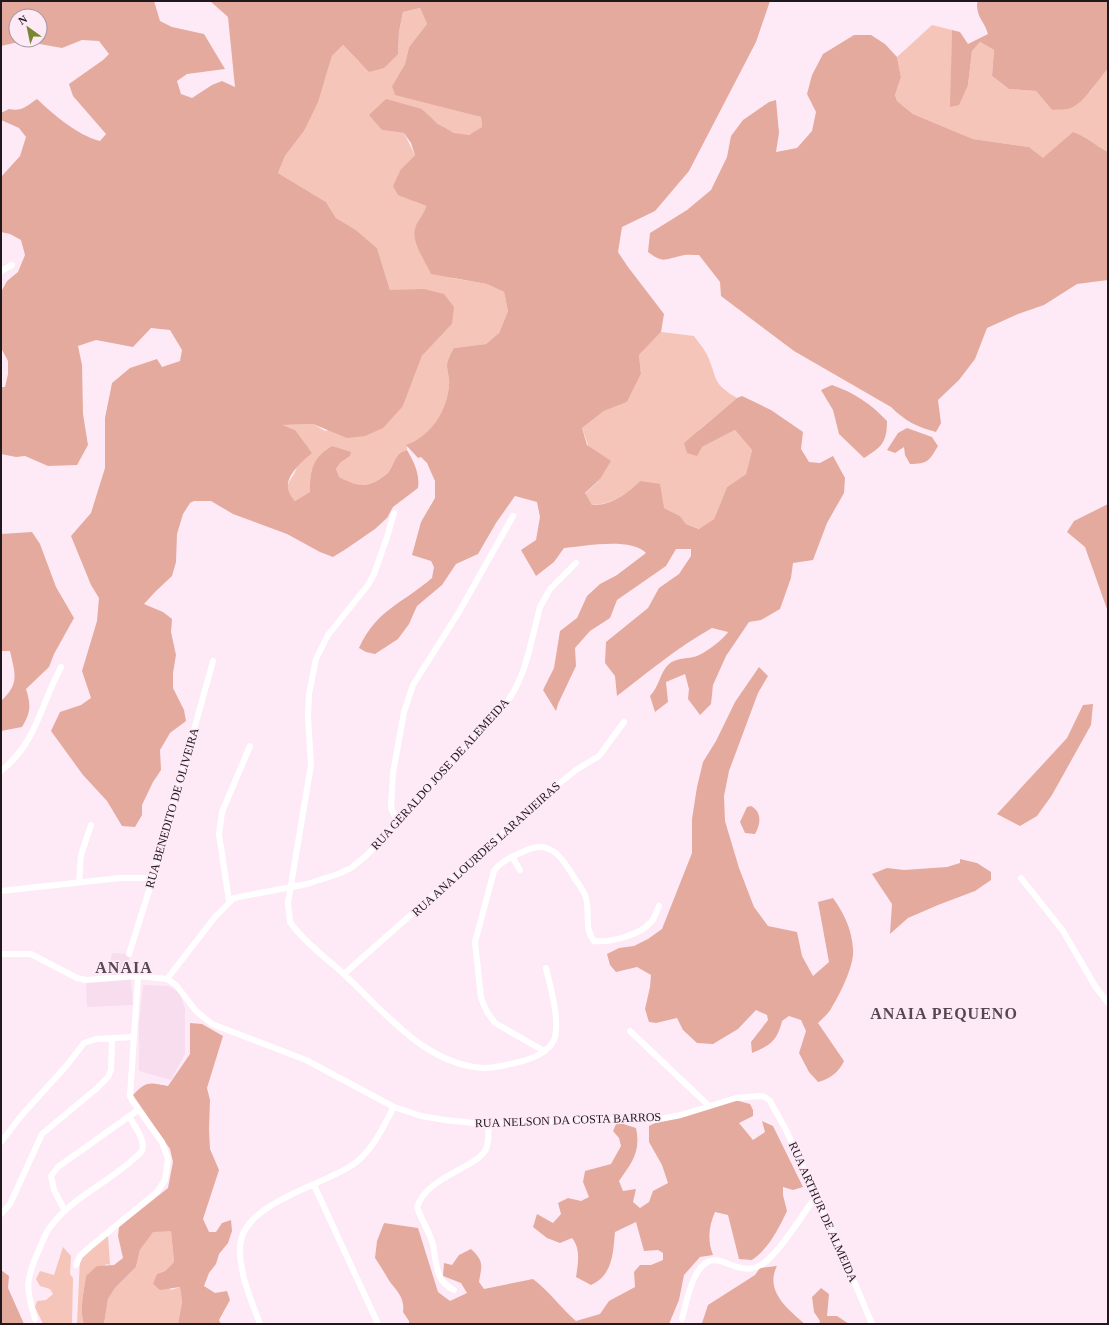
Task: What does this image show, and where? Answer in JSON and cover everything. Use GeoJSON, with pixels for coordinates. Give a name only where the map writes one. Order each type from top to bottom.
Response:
{"type":"FeatureCollection","features":[{"type":"Feature","properties":{"kind":"street"},"geometry":{"type":"LineString","coordinates":[[1,272],[12,265]]}},
{"type":"Feature","properties":{"kind":"street"},"geometry":{"type":"LineString","coordinates":[[394,513],[374,574],[368,585],[328,635],[316,659],[309,694],[308,716],[311,765],[288,909],[290,922],[406,1033],[445,1059],[465,1065],[485,1068],[526,1060],[544,1051],[552,1043],[556,1035],[553,1000],[546,968]]}},
{"type":"Feature","properties":{"kind":"street"},"geometry":{"type":"LineString","coordinates":[[398,823],[391,808],[393,773],[404,712],[413,685],[459,612],[513,516]]}},
{"type":"Feature","properties":{"kind":"street","name":"RUA GERALDO JOSE DE ALEMEIDA"},"geometry":{"type":"LineString","coordinates":[[229,901],[239,896],[292,887],[328,878],[351,868],[367,855],[398,823],[516,689],[523,674],[540,607],[545,597],[576,563]]}},
{"type":"Feature","properties":{"kind":"street","name":"RUA BENEDITO DE OLIVEIRA"},"geometry":{"type":"LineString","coordinates":[[129,954],[154,878],[213,661]]}},
{"type":"Feature","properties":{"kind":"street"},"geometry":{"type":"LineString","coordinates":[[1,771],[28,742],[61,667]]}},
{"type":"Feature","properties":{"kind":"street","name":"RUA ANA LOURDES LARANJEIRAS"},"geometry":{"type":"LineString","coordinates":[[344,974],[561,782],[576,770],[599,756],[624,722]]}},
{"type":"Feature","properties":{"kind":"street"},"geometry":{"type":"LineString","coordinates":[[1,954],[31,954],[77,978],[86,980],[138,976],[167,979],[229,901],[220,844],[220,823],[222,812],[250,746]]}},
{"type":"Feature","properties":{"kind":"street"},"geometry":{"type":"LineString","coordinates":[[79,882],[81,855],[91,825]]}},
{"type":"Feature","properties":{"kind":"street"},"geometry":{"type":"LineString","coordinates":[[544,1051],[495,1023],[483,1005],[479,988],[475,942],[478,926],[494,871],[498,865],[534,847],[545,846],[552,849],[562,859],[585,896],[588,913],[588,930],[594,941],[602,942],[613,940],[644,929],[654,919],[659,906]]}},
{"type":"Feature","properties":{"kind":"street"},"geometry":{"type":"LineString","coordinates":[[513,858],[520,870]]}},
{"type":"Feature","properties":{"kind":"street"},"geometry":{"type":"LineString","coordinates":[[1,891],[135,877],[154,878]]}},
{"type":"Feature","properties":{"kind":"street"},"geometry":{"type":"LineString","coordinates":[[1021,878],[1063,931],[1095,986],[1108,1003]]}},
{"type":"Feature","properties":{"kind":"street"},"geometry":{"type":"LineString","coordinates":[[76,1265],[80,1256],[111,1228],[157,1192],[165,1180],[168,1170],[168,1159],[162,1142],[133,1102],[130,1090],[138,976]]}},
{"type":"Feature","properties":{"kind":"street","name":"RUA NELSON DA COSTA BARROS"},"geometry":{"type":"LineString","coordinates":[[167,979],[176,985],[196,1011],[212,1024],[306,1060],[394,1107],[421,1116],[489,1124],[580,1120],[655,1120],[681,1115],[748,1096],[759,1096],[770,1101]]}},
{"type":"Feature","properties":{"kind":"street"},"geometry":{"type":"LineString","coordinates":[[630,1031],[709,1106]]}},
{"type":"Feature","properties":{"kind":"street"},"geometry":{"type":"LineString","coordinates":[[1,1142],[21,1116],[67,1065],[84,1043],[96,1038],[112,1039],[134,1037]]}},
{"type":"Feature","properties":{"kind":"street"},"geometry":{"type":"LineString","coordinates":[[1,1214],[10,1204],[42,1134],[96,1089],[108,1077],[110,1070],[112,1039]]}},
{"type":"Feature","properties":{"kind":"street","name":"RUA ARTHUR DE ALMEIDA"},"geometry":{"type":"LineString","coordinates":[[770,1101],[816,1196],[872,1324]]}},
{"type":"Feature","properties":{"kind":"street"},"geometry":{"type":"LineString","coordinates":[[260,1324],[246,1284],[240,1247],[243,1234],[260,1212],[275,1202],[314,1186],[351,1166],[365,1155],[374,1143],[394,1107]]}},
{"type":"Feature","properties":{"kind":"street"},"geometry":{"type":"LineString","coordinates":[[65,1211],[54,1190],[51,1176],[58,1167],[138,1110]]}},
{"type":"Feature","properties":{"kind":"street"},"geometry":{"type":"LineString","coordinates":[[35,1319],[27,1286],[30,1271],[49,1228],[65,1211],[142,1151],[144,1145],[129,1116]]}},
{"type":"Feature","properties":{"kind":"street"},"geometry":{"type":"LineString","coordinates":[[454,1290],[444,1284],[438,1274],[433,1244],[417,1207],[425,1191],[435,1183],[482,1155],[488,1146],[489,1124]]}},
{"type":"Feature","properties":{"kind":"street"},"geometry":{"type":"LineString","coordinates":[[314,1186],[378,1324]]}},
{"type":"Feature","properties":{"kind":"street"},"geometry":{"type":"LineString","coordinates":[[682,1319],[688,1293],[701,1266],[715,1260],[748,1269],[761,1265],[771,1257],[816,1196]]}},
{"type":"Feature","properties":{"kind":"shaded area"},"geometry":{"type":"Polygon","coordinates":[[[1,1],[154,1],[160,21],[172,27],[204,34],[225,69],[187,74],[177,81],[181,94],[192,98],[212,85],[222,81],[235,87],[228,17],[210,1],[770,1],[756,42],[689,171],[655,211],[622,227],[618,252],[664,314],[661,332],[639,355],[641,374],[627,402],[604,411],[582,428],[587,445],[611,461],[600,479],[585,493],[592,505],[605,504],[618,498],[640,481],[660,484],[664,508],[680,516],[686,524],[699,529],[714,519],[727,487],[746,474],[752,450],[735,430],[702,447],[697,456],[687,453],[684,443],[737,398],[742,396],[771,410],[803,432],[801,449],[809,462],[820,463],[833,456],[845,478],[844,493],[827,523],[813,560],[793,563],[791,578],[780,609],[761,620],[749,622],[726,656],[713,685],[711,704],[700,715],[688,699],[689,689],[685,674],[666,682],[668,702],[655,712],[650,696],[669,664],[678,660],[702,654],[718,643],[728,632],[712,628],[699,635],[617,696],[615,676],[605,663],[606,642],[648,608],[659,588],[679,574],[691,556],[691,549],[676,549],[666,566],[617,600],[610,618],[590,631],[575,648],[576,666],[556,711],[543,690],[554,668],[560,631],[577,618],[587,596],[600,584],[617,575],[646,553],[639,548],[630,545],[619,544],[595,544],[564,548],[554,562],[536,576],[521,550],[536,540],[540,517],[537,502],[515,496],[496,523],[478,554],[456,564],[442,585],[417,606],[409,624],[398,639],[375,654],[366,652],[359,648],[366,635],[382,616],[432,578],[434,567],[431,561],[412,555],[421,522],[435,498],[435,481],[427,463],[421,457],[418,458],[406,445],[415,441],[430,429],[441,413],[448,395],[449,380],[447,364],[454,348],[486,344],[499,333],[508,311],[504,292],[487,284],[431,274],[417,246],[414,234],[416,226],[424,213],[426,206],[398,195],[393,186],[401,169],[415,155],[411,143],[404,133],[382,130],[369,115],[386,99],[422,109],[438,124],[454,133],[469,135],[482,127],[481,117],[395,95],[392,86],[405,64],[409,47],[427,24],[420,8],[403,12],[399,32],[398,54],[384,68],[369,72],[343,45],[332,56],[318,102],[304,131],[285,156],[278,173],[326,202],[336,218],[356,230],[377,248],[390,290],[424,289],[444,294],[454,307],[452,324],[422,356],[403,406],[383,428],[365,436],[347,438],[313,424],[282,425],[295,430],[312,453],[300,463],[291,475],[288,488],[290,494],[295,501],[310,492],[312,471],[316,460],[332,446],[351,452],[350,456],[340,463],[336,469],[339,477],[360,485],[369,484],[380,479],[388,473],[397,456],[403,451],[407,450],[416,468],[418,488],[393,507],[387,518],[375,529],[333,557],[320,552],[287,534],[233,514],[211,501],[194,501],[190,503],[183,514],[177,534],[176,562],[172,576],[144,604],[163,612],[172,619],[171,632],[176,655],[173,673],[173,688],[184,710],[186,721],[170,733],[160,750],[161,770],[153,782],[142,805],[142,815],[135,827],[122,826],[107,801],[83,775],[51,731],[60,712],[81,705],[91,698],[82,671],[97,621],[99,598],[91,585],[71,536],[91,513],[105,468],[105,418],[112,383],[130,368],[157,359],[162,367],[180,361],[182,350],[170,330],[151,328],[133,347],[96,340],[78,346],[82,365],[83,414],[88,445],[77,465],[48,466],[25,456],[16,457],[1,454],[1,387],[5,387],[8,374],[8,361],[1,348],[1,292],[7,281],[18,272],[25,255],[21,240],[10,234],[1,232],[1,177],[20,156],[26,137],[19,128],[1,120],[1,113],[9,109],[17,110],[24,108],[37,99],[58,118],[74,129],[100,141],[106,134],[73,96],[69,84],[109,54],[99,41],[82,40],[62,48],[48,45],[48,8],[8,8],[8,44],[1,46],[1,1]]]}},
{"type":"Feature","properties":{"kind":"shaded area"},"geometry":{"type":"Polygon","coordinates":[[[979,1],[1108,1],[1108,69],[1086,96],[1076,105],[1069,109],[1052,110],[1036,91],[1009,89],[992,76],[994,50],[980,42],[972,51],[968,85],[959,105],[950,107],[952,30],[960,32],[968,44],[988,34],[978,13],[977,3],[979,1]]]}},
{"type":"Feature","properties":{"kind":"shaded area"},"geometry":{"type":"Polygon","coordinates":[[[420,8],[427,24],[409,47],[405,64],[392,86],[421,101],[481,117],[482,127],[474,133],[468,135],[454,133],[442,127],[422,109],[382,130],[404,133],[415,155],[401,169],[415,202],[426,206],[424,214],[415,229],[452,278],[487,284],[504,292],[508,311],[499,333],[486,344],[454,348],[447,364],[449,380],[448,395],[441,413],[430,429],[416,441],[407,445],[407,450],[403,451],[397,456],[387,474],[374,482],[364,485],[354,484],[338,477],[336,469],[340,463],[350,456],[332,446],[316,460],[311,477],[311,492],[295,501],[290,495],[288,486],[297,465],[295,430],[280,425],[313,424],[325,431],[403,406],[422,356],[452,324],[400,290],[390,290],[377,248],[356,230],[336,218],[326,202],[278,173],[285,156],[304,131],[325,79],[332,56],[343,45],[359,62],[398,54],[399,32],[403,12],[420,8]]]}},
{"type":"Feature","properties":{"kind":"shaded area"},"geometry":{"type":"Polygon","coordinates":[[[932,25],[952,30],[951,107],[968,85],[972,51],[980,42],[994,50],[992,76],[1009,89],[1036,91],[1052,110],[1090,92],[1097,81],[1108,69],[1108,152],[1073,132],[1044,159],[1029,147],[973,139],[913,114],[897,101],[895,95],[901,77],[897,57],[932,25]]]}},
{"type":"Feature","properties":{"kind":"shaded area"},"geometry":{"type":"Polygon","coordinates":[[[854,35],[871,35],[885,44],[897,57],[901,77],[895,95],[897,101],[913,114],[973,139],[1029,147],[1043,158],[1073,132],[1108,152],[1108,280],[1077,284],[1044,305],[1018,314],[987,328],[975,359],[959,380],[938,400],[941,423],[936,432],[912,423],[891,407],[794,351],[721,296],[720,282],[699,255],[685,255],[663,260],[648,252],[650,233],[687,210],[711,190],[727,157],[731,136],[743,120],[769,102],[776,100],[779,133],[776,152],[797,148],[812,131],[816,112],[807,94],[812,75],[823,54],[854,35]]]}},
{"type":"Feature","properties":{"kind":"shaded area"},"geometry":{"type":"Polygon","coordinates":[[[661,332],[694,336],[707,354],[719,384],[737,398],[699,430],[702,447],[735,430],[752,450],[746,474],[727,487],[714,519],[700,529],[686,524],[680,516],[664,508],[640,481],[618,498],[599,505],[592,505],[585,494],[600,479],[582,428],[604,411],[627,402],[641,374],[639,355],[661,332]]]}},
{"type":"Feature","properties":{"kind":"shaded area"},"geometry":{"type":"Polygon","coordinates":[[[832,385],[862,400],[875,409],[887,421],[886,434],[882,443],[875,451],[864,458],[839,434],[833,410],[821,390],[832,385]]]}},
{"type":"Feature","properties":{"kind":"shaded area"},"geometry":{"type":"Polygon","coordinates":[[[907,428],[932,437],[938,446],[927,461],[910,464],[905,455],[904,447],[895,453],[887,450],[898,433],[907,428]]]}},
{"type":"Feature","properties":{"kind":"shaded area"},"geometry":{"type":"Polygon","coordinates":[[[1108,504],[1108,612],[1085,547],[1067,532],[1074,521],[1108,504]]]}},
{"type":"Feature","properties":{"kind":"shaded area"},"geometry":{"type":"Polygon","coordinates":[[[32,532],[40,544],[56,587],[74,618],[54,654],[49,667],[26,689],[29,700],[29,713],[22,727],[1,731],[1,701],[7,695],[14,683],[14,672],[10,651],[1,651],[1,534],[32,532]]]}},
{"type":"Feature","properties":{"kind":"shaded area"},"geometry":{"type":"Polygon","coordinates":[[[759,667],[768,676],[758,693],[729,771],[724,796],[725,821],[739,868],[754,907],[768,926],[797,932],[802,956],[813,976],[829,962],[818,902],[833,898],[841,910],[849,928],[853,949],[852,963],[839,995],[831,1009],[818,1023],[844,1061],[834,1074],[818,1082],[809,1072],[799,1053],[806,1031],[801,1020],[789,1016],[782,1021],[778,1033],[769,1045],[752,1053],[751,1042],[768,1020],[767,1015],[756,1010],[738,1029],[713,1044],[697,1043],[683,1030],[677,1018],[656,1023],[649,1022],[645,1009],[651,975],[637,967],[616,972],[610,965],[607,954],[619,948],[634,946],[648,939],[662,929],[692,853],[692,819],[703,762],[716,741],[735,702],[759,667]]]}},
{"type":"Feature","properties":{"kind":"shaded area"},"geometry":{"type":"Polygon","coordinates":[[[1093,704],[1091,725],[1052,795],[1037,816],[1020,826],[997,814],[1067,738],[1083,705],[1093,704]]]}},
{"type":"Feature","properties":{"kind":"shaded area"},"geometry":{"type":"Polygon","coordinates":[[[751,806],[759,815],[759,822],[755,834],[745,833],[740,822],[747,807],[751,806]]]}},
{"type":"Feature","properties":{"kind":"shaded area"},"geometry":{"type":"Polygon","coordinates":[[[960,859],[977,863],[991,872],[991,880],[975,891],[908,918],[890,934],[892,904],[872,874],[887,868],[904,870],[947,867],[960,863],[960,859]]]}},
{"type":"Feature","properties":{"kind":"shaded area"},"geometry":{"type":"Polygon","coordinates":[[[112,953],[129,954],[133,1005],[87,1007],[86,980],[107,979],[112,953]]]}},
{"type":"Feature","properties":{"kind":"shaded area"},"geometry":{"type":"Polygon","coordinates":[[[143,985],[168,986],[179,992],[185,1008],[185,1054],[171,1080],[139,1071],[139,1025],[143,985]]]}},
{"type":"Feature","properties":{"kind":"shaded area"},"geometry":{"type":"Polygon","coordinates":[[[190,1023],[202,1024],[223,1036],[207,1088],[210,1100],[210,1149],[219,1170],[203,1219],[209,1232],[216,1232],[222,1223],[231,1220],[232,1231],[228,1243],[219,1254],[216,1264],[209,1273],[204,1286],[215,1293],[227,1291],[230,1300],[219,1320],[221,1324],[178,1324],[182,1302],[180,1287],[160,1290],[153,1284],[157,1274],[165,1271],[174,1262],[171,1231],[153,1232],[140,1250],[136,1267],[115,1288],[108,1299],[104,1324],[84,1324],[82,1307],[86,1276],[97,1266],[114,1265],[123,1258],[118,1236],[119,1227],[168,1188],[173,1162],[170,1149],[133,1095],[145,1085],[157,1084],[168,1086],[190,1054],[190,1023]]]}},
{"type":"Feature","properties":{"kind":"shaded area"},"geometry":{"type":"Polygon","coordinates":[[[735,1100],[750,1104],[753,1110],[753,1116],[739,1123],[753,1140],[765,1132],[762,1121],[773,1126],[803,1187],[793,1190],[783,1187],[783,1195],[787,1211],[768,1244],[752,1260],[739,1259],[728,1215],[715,1212],[711,1223],[709,1238],[713,1255],[700,1257],[684,1275],[679,1300],[669,1324],[409,1324],[409,1321],[403,1312],[402,1299],[375,1258],[377,1241],[384,1223],[418,1228],[438,1292],[450,1301],[467,1293],[461,1283],[443,1276],[444,1263],[452,1265],[459,1255],[471,1249],[480,1260],[481,1267],[479,1282],[484,1289],[533,1279],[576,1321],[600,1314],[609,1301],[635,1287],[634,1272],[640,1265],[651,1265],[663,1260],[663,1253],[658,1250],[644,1251],[636,1222],[615,1232],[612,1255],[608,1269],[598,1281],[591,1285],[576,1277],[578,1252],[572,1238],[560,1243],[547,1238],[533,1227],[537,1214],[553,1223],[561,1214],[558,1203],[568,1198],[581,1201],[589,1197],[583,1182],[585,1171],[611,1164],[621,1146],[619,1138],[613,1131],[617,1122],[636,1128],[636,1150],[631,1162],[619,1181],[623,1191],[636,1189],[633,1202],[640,1208],[649,1202],[653,1191],[668,1183],[662,1165],[649,1142],[649,1126],[661,1120],[735,1100]]]}},
{"type":"Feature","properties":{"kind":"shaded area"},"geometry":{"type":"Polygon","coordinates":[[[153,1231],[171,1231],[174,1262],[165,1271],[157,1274],[171,1290],[180,1287],[182,1302],[178,1324],[104,1324],[108,1299],[115,1288],[136,1267],[140,1250],[153,1231]]]}},
{"type":"Feature","properties":{"kind":"shaded area"},"geometry":{"type":"Polygon","coordinates":[[[108,1235],[110,1265],[107,1264],[86,1276],[82,1307],[84,1324],[77,1324],[80,1258],[108,1235]]]}},
{"type":"Feature","properties":{"kind":"shaded area"},"geometry":{"type":"Polygon","coordinates":[[[63,1247],[71,1256],[70,1274],[73,1278],[72,1324],[43,1324],[35,1307],[37,1301],[46,1300],[53,1294],[50,1289],[40,1286],[36,1279],[40,1271],[54,1275],[63,1247]]]}},
{"type":"Feature","properties":{"kind":"shaded area"},"geometry":{"type":"Polygon","coordinates":[[[777,1266],[774,1275],[776,1292],[792,1313],[805,1324],[702,1323],[708,1305],[755,1275],[760,1268],[777,1266]]]}},
{"type":"Feature","properties":{"kind":"shaded area"},"geometry":{"type":"Polygon","coordinates":[[[1,1270],[9,1276],[8,1288],[24,1324],[1,1324],[1,1270]]]}},
{"type":"Feature","properties":{"kind":"shaded area"},"geometry":{"type":"Polygon","coordinates":[[[821,1288],[829,1294],[827,1316],[837,1316],[849,1324],[819,1324],[820,1321],[814,1312],[812,1297],[821,1288]]]}},
{"type":"Feature","properties":{"kind":"district","name":"ANAIA"},"geometry":{"type":"Point","coordinates":[124,967]}},
{"type":"Feature","properties":{"kind":"district","name":"ANAIA PEQUENO"},"geometry":{"type":"Point","coordinates":[944,1013]}}]}
